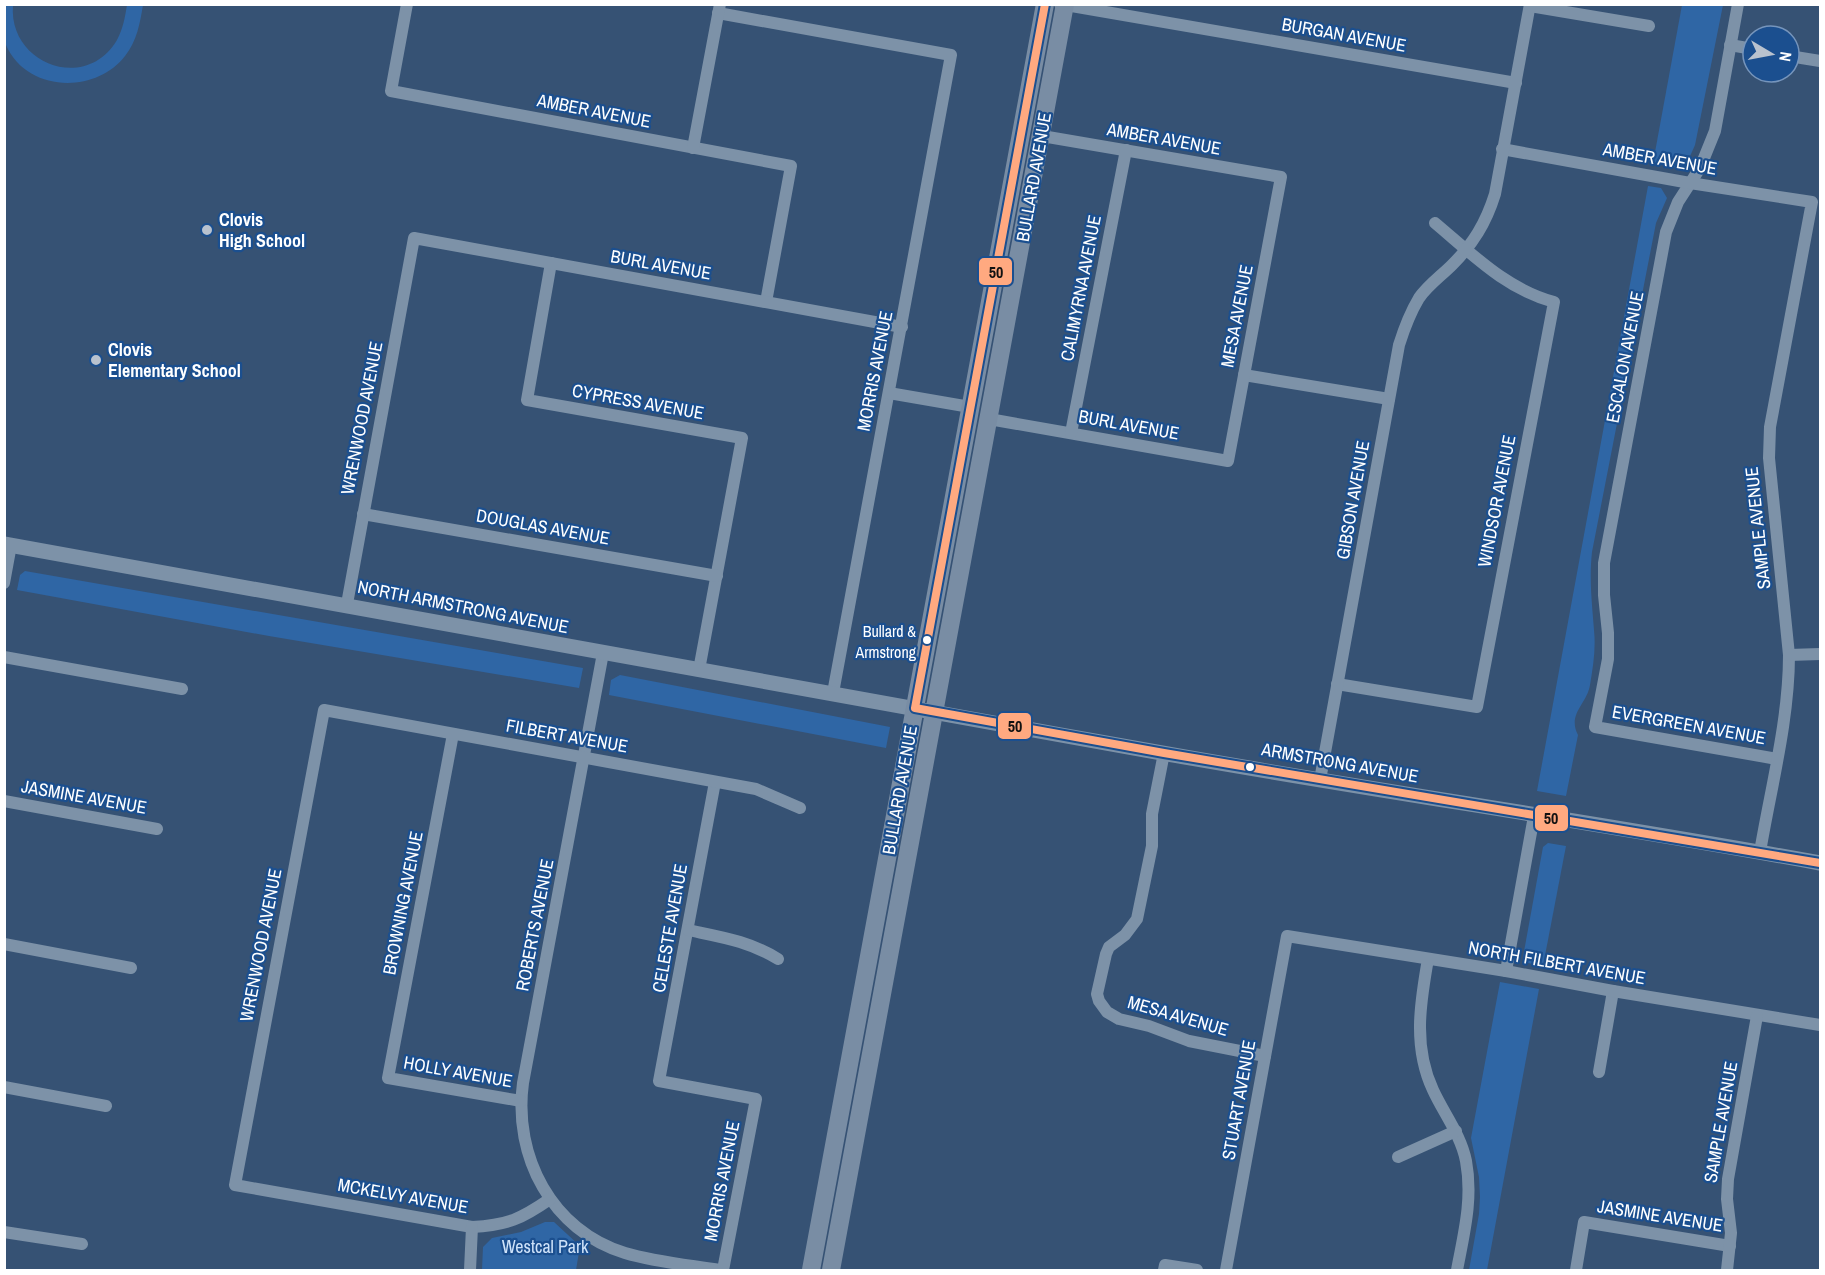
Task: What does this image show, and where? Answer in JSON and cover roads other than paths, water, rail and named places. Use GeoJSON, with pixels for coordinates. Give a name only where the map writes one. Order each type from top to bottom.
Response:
{"type":"FeatureCollection","features":[{"type":"Feature","properties":{"kind":"main road","name":"BULLARD AVENUE"},"geometry":{"type":"LineString","coordinates":[[811,1270],[1045,4]]}},
{"type":"Feature","properties":{"kind":"main road","name":"BULLARD AVENUE"},"geometry":{"type":"LineString","coordinates":[[831,1270],[1042,136],[1063,5]]}},
{"type":"Feature","properties":{"kind":"main road","name":"BULLARD AVENUE"},"geometry":{"type":"LineString","coordinates":[[989,309],[990,352],[982,404],[989,419]]}},
{"type":"Feature","properties":{"kind":"street","name":"AMBER AVENUE"},"geometry":{"type":"LineString","coordinates":[[407,4],[391,91],[791,166],[766,302]]}},
{"type":"Feature","properties":{"kind":"street"},"geometry":{"type":"LineString","coordinates":[[1143,18],[1145,4]]}},
{"type":"Feature","properties":{"kind":"street","name":"ESCALON AVENUE"},"geometry":{"type":"LineString","coordinates":[[1595,727],[1608,658],[1604,563],[1666,232],[1678,202],[1700,168],[1715,131],[1738,4]]}},
{"type":"Feature","properties":{"kind":"street","name":"BURGAN AVENUE"},"geometry":{"type":"LineString","coordinates":[[1063,5],[1516,83]]}},
{"type":"Feature","properties":{"kind":"street"},"geometry":{"type":"LineString","coordinates":[[1530,5],[1649,26]]}},
{"type":"Feature","properties":{"kind":"street","name":"GIBSON AVENUE"},"geometry":{"type":"LineString","coordinates":[[1320,780],[1399,345],[1407,320],[1420,297],[1466,249],[1488,216],[1495,194],[1530,5]]}},
{"type":"Feature","properties":{"kind":"street"},"geometry":{"type":"LineString","coordinates":[[693,148],[719,9]]}},
{"type":"Feature","properties":{"kind":"street","name":"MORRIS AVENUE"},"geometry":{"type":"LineString","coordinates":[[719,9],[951,55],[832,693]]}},
{"type":"Feature","properties":{"kind":"street"},"geometry":{"type":"LineString","coordinates":[[1730,45],[1741,47]]}},
{"type":"Feature","properties":{"kind":"street"},"geometry":{"type":"LineString","coordinates":[[1801,58],[1821,61]]}},
{"type":"Feature","properties":{"kind":"street","name":"AMBER AVENUE"},"geometry":{"type":"LineString","coordinates":[[1042,136],[1281,177]]}},
{"type":"Feature","properties":{"kind":"street","name":"AMBER AVENUE"},"geometry":{"type":"LineString","coordinates":[[1503,149],[1690,183],[1812,202]]}},
{"type":"Feature","properties":{"kind":"street","name":"CALIMYRNA AVENUE"},"geometry":{"type":"LineString","coordinates":[[1071,433],[1126,150]]}},
{"type":"Feature","properties":{"kind":"street","name":"MESA AVENUE"},"geometry":{"type":"LineString","coordinates":[[1228,461],[1281,177]]}},
{"type":"Feature","properties":{"kind":"street","name":"SAMPLE AVENUE"},"geometry":{"type":"LineString","coordinates":[[1760,852],[1787,697],[1789,655],[1769,458],[1770,427],[1812,202]]}},
{"type":"Feature","properties":{"kind":"street"},"geometry":{"type":"LineString","coordinates":[[1436,223],[1466,249]]}},
{"type":"Feature","properties":{"kind":"street","name":"BURL AVENUE"},"geometry":{"type":"LineString","coordinates":[[414,238],[902,327]]}},
{"type":"Feature","properties":{"kind":"street","name":"WRENWOOD AVENUE"},"geometry":{"type":"LineString","coordinates":[[347,604],[414,238]]}},
{"type":"Feature","properties":{"kind":"street","name":"WINDSOR AVENUE"},"geometry":{"type":"LineString","coordinates":[[1337,684],[1477,707],[1554,302],[1519,290],[1466,249]]}},
{"type":"Feature","properties":{"kind":"street","name":"CYPRESS AVENUE"},"geometry":{"type":"LineString","coordinates":[[551,263],[527,400],[742,438],[717,576]]}},
{"type":"Feature","properties":{"kind":"street"},"geometry":{"type":"LineString","coordinates":[[1244,375],[1389,399]]}},
{"type":"Feature","properties":{"kind":"street"},"geometry":{"type":"LineString","coordinates":[[889,393],[970,406]]}},
{"type":"Feature","properties":{"kind":"street","name":"BURL AVENUE"},"geometry":{"type":"LineString","coordinates":[[989,419],[1228,461]]}},
{"type":"Feature","properties":{"kind":"street","name":"DOUGLAS AVENUE"},"geometry":{"type":"LineString","coordinates":[[363,514],[717,576]]}},
{"type":"Feature","properties":{"kind":"street"},"geometry":{"type":"LineString","coordinates":[[4,583],[8,544]]}},
{"type":"Feature","properties":{"kind":"street","name":"NORTH ARMSTRONG AVENUE"},"geometry":{"type":"LineString","coordinates":[[8,544],[915,708]]}},
{"type":"Feature","properties":{"kind":"street"},"geometry":{"type":"LineString","coordinates":[[699,670],[717,576]]}},
{"type":"Feature","properties":{"kind":"street","name":"ROBERTS AVENUE"},"geometry":{"type":"LineString","coordinates":[[550,1199],[527,1152],[521,1125],[521,1101],[603,653]]}},
{"type":"Feature","properties":{"kind":"street"},"geometry":{"type":"LineString","coordinates":[[1789,655],[1821,654]]}},
{"type":"Feature","properties":{"kind":"street"},"geometry":{"type":"LineString","coordinates":[[4,657],[182,690]]}},
{"type":"Feature","properties":{"kind":"street","name":"ARMSTRONG AVENUE"},"geometry":{"type":"LineString","coordinates":[[915,708],[1320,780],[1760,852]]}},
{"type":"Feature","properties":{"kind":"street","name":"WRENWOOD AVENUE"},"geometry":{"type":"LineString","coordinates":[[235,1185],[324,710]]}},
{"type":"Feature","properties":{"kind":"street","name":"FILBERT AVENUE"},"geometry":{"type":"LineString","coordinates":[[324,710],[756,789],[800,808]]}},
{"type":"Feature","properties":{"kind":"street","name":"EVERGREEN AVENUE"},"geometry":{"type":"LineString","coordinates":[[1595,727],[1777,759]]}},
{"type":"Feature","properties":{"kind":"street","name":"BROWNING AVENUE"},"geometry":{"type":"LineString","coordinates":[[388,1078],[453,734]]}},
{"type":"Feature","properties":{"kind":"street","name":"MESA AVENUE"},"geometry":{"type":"LineString","coordinates":[[1164,753],[1153,805],[1152,846],[1139,910],[1132,927],[1109,947],[1097,994],[1099,1001],[1107,1012],[1119,1019],[1149,1026],[1189,1041],[1265,1056]]}},
{"type":"Feature","properties":{"kind":"street","name":"CELESTE AVENUE"},"geometry":{"type":"LineString","coordinates":[[715,782],[659,1081],[756,1099]]}},
{"type":"Feature","properties":{"kind":"street","name":"JASMINE AVENUE"},"geometry":{"type":"LineString","coordinates":[[4,801],[157,829]]}},
{"type":"Feature","properties":{"kind":"street"},"geometry":{"type":"LineString","coordinates":[[1506,971],[1534,816]]}},
{"type":"Feature","properties":{"kind":"street"},"geometry":{"type":"LineString","coordinates":[[1760,852],[1821,863]]}},
{"type":"Feature","properties":{"kind":"street"},"geometry":{"type":"LineString","coordinates":[[688,930],[735,939],[759,948],[778,960]]}},
{"type":"Feature","properties":{"kind":"street","name":"STUART AVENUE"},"geometry":{"type":"LineString","coordinates":[[1226,1270],[1287,936]]}},
{"type":"Feature","properties":{"kind":"street","name":"NORTH FILBERT AVENUE"},"geometry":{"type":"LineString","coordinates":[[1287,936],[1821,1025]]}},
{"type":"Feature","properties":{"kind":"street"},"geometry":{"type":"LineString","coordinates":[[4,944],[131,968]]}},
{"type":"Feature","properties":{"kind":"street"},"geometry":{"type":"LineString","coordinates":[[1428,959],[1420,1003],[1420,1050],[1430,1084],[1456,1131],[1465,1158],[1469,1184],[1469,1210],[1457,1270]]}},
{"type":"Feature","properties":{"kind":"street"},"geometry":{"type":"LineString","coordinates":[[1599,1072],[1613,992]]}},
{"type":"Feature","properties":{"kind":"street","name":"SAMPLE AVENUE"},"geometry":{"type":"LineString","coordinates":[[1727,1270],[1731,1233],[1726,1199],[1728,1179],[1757,1016]]}},
{"type":"Feature","properties":{"kind":"street","name":"HOLLY AVENUE"},"geometry":{"type":"LineString","coordinates":[[388,1078],[521,1101]]}},
{"type":"Feature","properties":{"kind":"street"},"geometry":{"type":"LineString","coordinates":[[4,1087],[106,1106]]}},
{"type":"Feature","properties":{"kind":"street","name":"MORRIS AVENUE"},"geometry":{"type":"LineString","coordinates":[[722,1270],[756,1099]]}},
{"type":"Feature","properties":{"kind":"street"},"geometry":{"type":"LineString","coordinates":[[1398,1157],[1456,1131]]}},
{"type":"Feature","properties":{"kind":"street","name":"MCKELVY AVENUE"},"geometry":{"type":"LineString","coordinates":[[235,1185],[472,1227],[500,1225],[526,1216],[550,1199]]}},
{"type":"Feature","properties":{"kind":"street"},"geometry":{"type":"LineString","coordinates":[[550,1199],[572,1224],[595,1239],[624,1253],[722,1270]]}},
{"type":"Feature","properties":{"kind":"street","name":"JASMINE AVENUE"},"geometry":{"type":"LineString","coordinates":[[1576,1270],[1584,1222],[1730,1246]]}},
{"type":"Feature","properties":{"kind":"street"},"geometry":{"type":"LineString","coordinates":[[470,1270],[472,1227]]}},
{"type":"Feature","properties":{"kind":"street"},"geometry":{"type":"LineString","coordinates":[[4,1232],[82,1244]]}},
{"type":"Feature","properties":{"kind":"street"},"geometry":{"type":"LineString","coordinates":[[1165,1268],[1197,1270]]}},
{"type":"Feature","properties":{"kind":"place","name":"Clovis High School"},"geometry":{"type":"Point","coordinates":[207,230]}},
{"type":"Feature","properties":{"kind":"place","name":"Clovis Elementary School"},"geometry":{"type":"Point","coordinates":[96,360]}},
{"type":"Feature","properties":{"kind":"place","name":"Bullard & Armstrong"},"geometry":{"type":"Point","coordinates":[927,640]}},
{"type":"Feature","properties":{"kind":"park label","name":"Westcal Park"},"geometry":{"type":"Point","coordinates":[545,1247]}}]}
